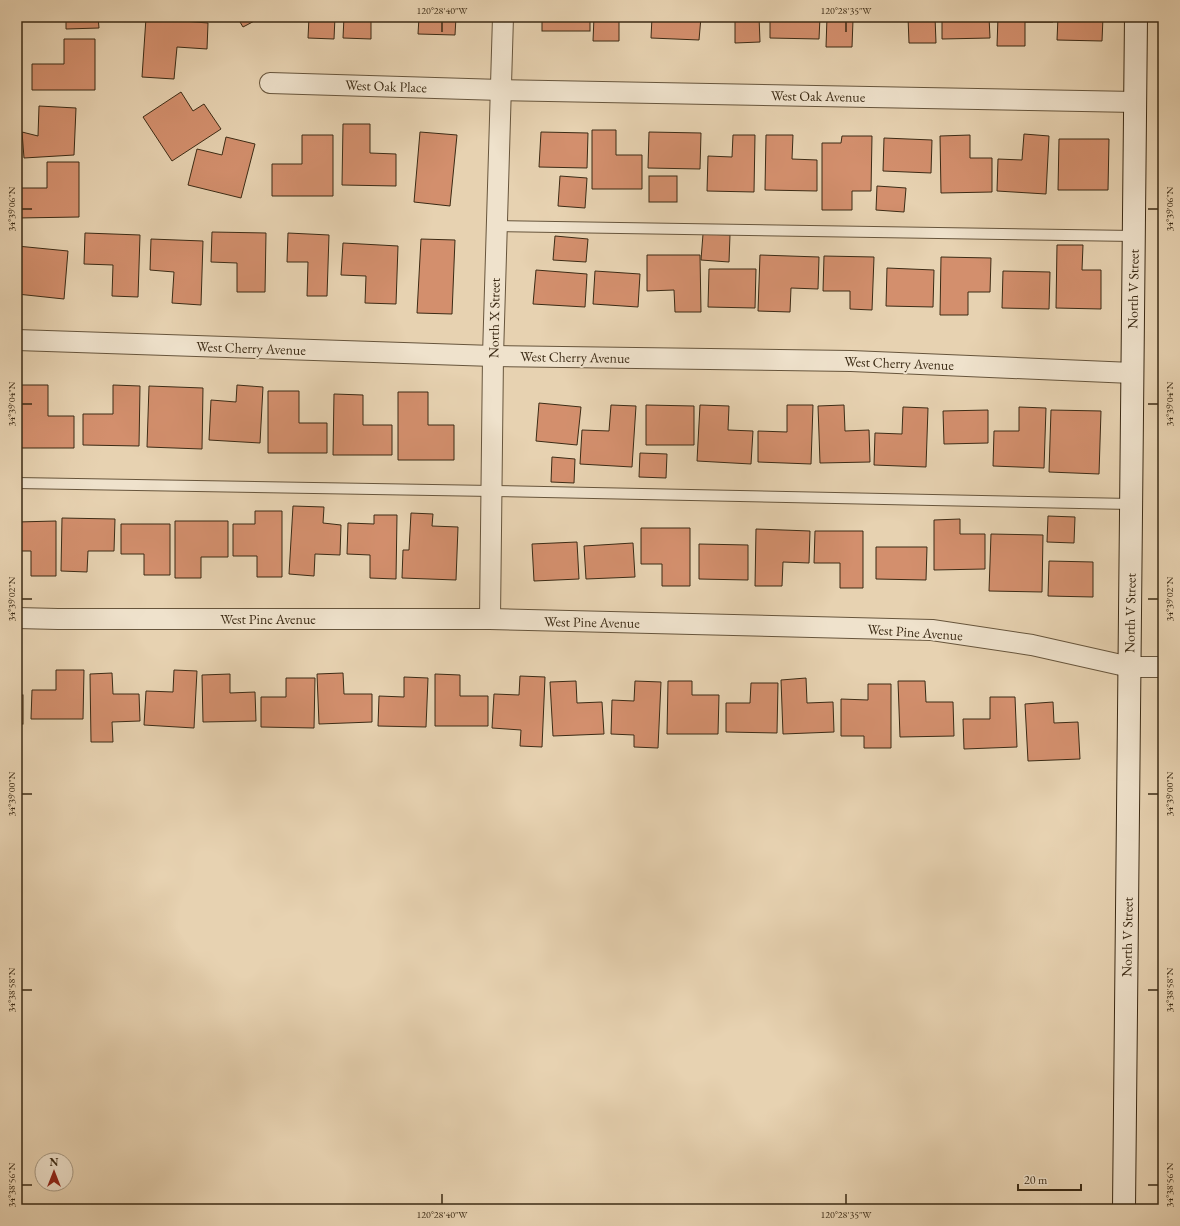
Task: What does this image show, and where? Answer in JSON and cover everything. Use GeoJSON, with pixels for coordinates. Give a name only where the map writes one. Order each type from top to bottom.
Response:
{"type":"FeatureCollection","features":[{"type":"Feature","properties":{"kind":"street","name":"North X Street"},"geometry":{"type":"LineString","coordinates":[[490,619],[493,356],[503,17]]}},
{"type":"Feature","properties":{"kind":"street","name":"North V Street"},"geometry":{"type":"LineString","coordinates":[[1124,1209],[1136,17]]}},
{"type":"Feature","properties":{"kind":"street","name":"West Oak Place"},"geometry":{"type":"LineString","coordinates":[[270,83],[501,90]]}},
{"type":"Feature","properties":{"kind":"street","name":"West Oak Avenue"},"geometry":{"type":"LineString","coordinates":[[501,90],[1135,102]]}},
{"type":"Feature","properties":{"kind":"street","name":"West Cherry Avenue"},"geometry":{"type":"LineString","coordinates":[[17,340],[493,356],[851,361],[1132,373]]}},
{"type":"Feature","properties":{"kind":"street","name":"West Pine Avenue"},"geometry":{"type":"LineString","coordinates":[[17,618],[490,619],[932,630],[1032,645],[1130,666],[1163,667]]}},
{"type":"Feature","properties":{"kind":"lane"},"geometry":{"type":"LineString","coordinates":[[496,226],[1134,236]]}},
{"type":"Feature","properties":{"kind":"lane"},"geometry":{"type":"LineString","coordinates":[[17,483],[1131,504]]}},
{"type":"Feature","properties":{"kind":"building"},"geometry":{"type":"Polygon","coordinates":[[[66,17],[98,17],[99,28],[66,29],[66,17]]]}},
{"type":"Feature","properties":{"kind":"building"},"geometry":{"type":"Polygon","coordinates":[[[237,17],[262,17],[243,27],[237,17]]]}},
{"type":"Feature","properties":{"kind":"building"},"geometry":{"type":"Polygon","coordinates":[[[309,17],[335,17],[334,39],[308,38],[309,17]]]}},
{"type":"Feature","properties":{"kind":"building"},"geometry":{"type":"Polygon","coordinates":[[[344,17],[371,17],[371,39],[343,38],[344,17]]]}},
{"type":"Feature","properties":{"kind":"building"},"geometry":{"type":"Polygon","coordinates":[[[419,17],[456,17],[455,35],[418,34],[419,17]]]}},
{"type":"Feature","properties":{"kind":"building"},"geometry":{"type":"Polygon","coordinates":[[[542,17],[590,17],[590,31],[542,31],[542,17]]]}},
{"type":"Feature","properties":{"kind":"building"},"geometry":{"type":"Polygon","coordinates":[[[594,17],[619,17],[619,41],[593,41],[594,17]]]}},
{"type":"Feature","properties":{"kind":"building"},"geometry":{"type":"Polygon","coordinates":[[[652,17],[701,17],[699,40],[651,38],[652,17]]]}},
{"type":"Feature","properties":{"kind":"building"},"geometry":{"type":"Polygon","coordinates":[[[709,17],[759,17],[760,42],[735,43],[735,20],[709,21],[709,17]]]}},
{"type":"Feature","properties":{"kind":"building"},"geometry":{"type":"Polygon","coordinates":[[[770,17],[820,17],[819,39],[770,38],[770,17]]]}},
{"type":"Feature","properties":{"kind":"building"},"geometry":{"type":"Polygon","coordinates":[[[827,17],[878,17],[877,21],[853,20],[852,47],[826,47],[827,17]]]}},
{"type":"Feature","properties":{"kind":"building"},"geometry":{"type":"Polygon","coordinates":[[[908,17],[935,17],[936,43],[909,43],[908,17]]]}},
{"type":"Feature","properties":{"kind":"building"},"geometry":{"type":"Polygon","coordinates":[[[942,17],[989,17],[990,38],[942,39],[942,17]]]}},
{"type":"Feature","properties":{"kind":"building"},"geometry":{"type":"Polygon","coordinates":[[[998,17],[1053,17],[1053,22],[1025,22],[1025,46],[997,46],[998,17]]]}},
{"type":"Feature","properties":{"kind":"building"},"geometry":{"type":"Polygon","coordinates":[[[1058,17],[1103,17],[1102,41],[1057,40],[1058,17]]]}},
{"type":"Feature","properties":{"kind":"building"},"geometry":{"type":"Polygon","coordinates":[[[146,18],[208,23],[207,49],[177,47],[174,79],[142,77],[146,18]]]}},
{"type":"Feature","properties":{"kind":"building"},"geometry":{"type":"Polygon","coordinates":[[[64,39],[95,39],[95,90],[32,90],[32,64],[64,64],[64,39]]]}},
{"type":"Feature","properties":{"kind":"building"},"geometry":{"type":"Polygon","coordinates":[[[181,92],[193,111],[204,104],[221,129],[172,161],[143,117],[181,92]]]}},
{"type":"Feature","properties":{"kind":"building"},"geometry":{"type":"Polygon","coordinates":[[[39,106],[76,108],[74,155],[24,158],[22,132],[38,136],[39,106]]]}},
{"type":"Feature","properties":{"kind":"building"},"geometry":{"type":"Polygon","coordinates":[[[343,124],[370,124],[370,153],[396,154],[396,186],[342,185],[343,124]]]}},
{"type":"Feature","properties":{"kind":"building"},"geometry":{"type":"Polygon","coordinates":[[[592,130],[616,130],[616,155],[642,155],[642,189],[592,189],[592,130]]]}},
{"type":"Feature","properties":{"kind":"building"},"geometry":{"type":"Polygon","coordinates":[[[420,132],[457,135],[450,206],[414,202],[420,132]]]}},
{"type":"Feature","properties":{"kind":"building"},"geometry":{"type":"Polygon","coordinates":[[[541,132],[588,133],[587,168],[539,167],[541,132]]]}},
{"type":"Feature","properties":{"kind":"building"},"geometry":{"type":"Polygon","coordinates":[[[649,132],[701,133],[700,169],[648,168],[649,132]]]}},
{"type":"Feature","properties":{"kind":"building"},"geometry":{"type":"Polygon","coordinates":[[[1024,134],[1049,136],[1046,194],[997,191],[998,159],[1022,160],[1024,134]]]}},
{"type":"Feature","properties":{"kind":"building"},"geometry":{"type":"Polygon","coordinates":[[[302,135],[333,135],[333,196],[272,196],[272,164],[302,164],[302,135]]]}},
{"type":"Feature","properties":{"kind":"building"},"geometry":{"type":"Polygon","coordinates":[[[733,135],[755,135],[754,192],[707,191],[708,156],[732,157],[733,135]]]}},
{"type":"Feature","properties":{"kind":"building"},"geometry":{"type":"Polygon","coordinates":[[[766,135],[793,135],[792,159],[817,160],[817,191],[765,190],[766,135]]]}},
{"type":"Feature","properties":{"kind":"building"},"geometry":{"type":"Polygon","coordinates":[[[970,135],[970,158],[992,158],[992,192],[941,193],[940,136],[970,135]]]}},
{"type":"Feature","properties":{"kind":"building"},"geometry":{"type":"Polygon","coordinates":[[[842,136],[872,136],[871,191],[852,191],[852,210],[822,210],[822,143],[841,143],[842,136]]]}},
{"type":"Feature","properties":{"kind":"building"},"geometry":{"type":"Polygon","coordinates":[[[226,137],[255,144],[241,198],[188,185],[197,149],[222,155],[226,137]]]}},
{"type":"Feature","properties":{"kind":"building"},"geometry":{"type":"Polygon","coordinates":[[[884,138],[932,140],[931,173],[883,171],[884,138]]]}},
{"type":"Feature","properties":{"kind":"building"},"geometry":{"type":"Polygon","coordinates":[[[1059,139],[1109,139],[1108,190],[1058,190],[1059,139]]]}},
{"type":"Feature","properties":{"kind":"building"},"geometry":{"type":"Polygon","coordinates":[[[47,162],[79,162],[79,217],[18,218],[18,188],[47,188],[47,162]]]}},
{"type":"Feature","properties":{"kind":"building"},"geometry":{"type":"Polygon","coordinates":[[[560,176],[587,178],[585,208],[558,206],[560,176]]]}},
{"type":"Feature","properties":{"kind":"building"},"geometry":{"type":"Polygon","coordinates":[[[649,176],[677,176],[677,202],[649,202],[649,176]]]}},
{"type":"Feature","properties":{"kind":"building"},"geometry":{"type":"Polygon","coordinates":[[[877,186],[906,188],[904,212],[876,210],[877,186]]]}},
{"type":"Feature","properties":{"kind":"building"},"geometry":{"type":"Polygon","coordinates":[[[212,232],[266,233],[265,292],[237,292],[237,263],[211,262],[212,232]]]}},
{"type":"Feature","properties":{"kind":"building"},"geometry":{"type":"Polygon","coordinates":[[[85,233],[140,235],[138,297],[112,296],[113,265],[84,264],[85,233]]]}},
{"type":"Feature","properties":{"kind":"building"},"geometry":{"type":"Polygon","coordinates":[[[288,233],[329,235],[327,296],[307,296],[308,262],[287,262],[288,233]]]}},
{"type":"Feature","properties":{"kind":"building"},"geometry":{"type":"Polygon","coordinates":[[[703,234],[730,235],[729,262],[701,260],[703,234]]]}},
{"type":"Feature","properties":{"kind":"building"},"geometry":{"type":"Polygon","coordinates":[[[555,236],[588,239],[586,262],[553,260],[555,236]]]}},
{"type":"Feature","properties":{"kind":"building"},"geometry":{"type":"Polygon","coordinates":[[[151,239],[203,241],[201,305],[172,303],[174,272],[150,270],[151,239]]]}},
{"type":"Feature","properties":{"kind":"building"},"geometry":{"type":"Polygon","coordinates":[[[421,239],[455,240],[452,314],[417,313],[421,239]]]}},
{"type":"Feature","properties":{"kind":"building"},"geometry":{"type":"Polygon","coordinates":[[[343,243],[398,246],[396,304],[365,303],[366,276],[341,275],[343,243]]]}},
{"type":"Feature","properties":{"kind":"building"},"geometry":{"type":"Polygon","coordinates":[[[1057,245],[1083,245],[1082,270],[1101,270],[1101,309],[1056,308],[1057,245]]]}},
{"type":"Feature","properties":{"kind":"building"},"geometry":{"type":"Polygon","coordinates":[[[17,246],[68,251],[64,299],[17,294],[17,246]]]}},
{"type":"Feature","properties":{"kind":"building"},"geometry":{"type":"Polygon","coordinates":[[[647,255],[700,255],[701,312],[675,312],[674,290],[647,291],[647,255]]]}},
{"type":"Feature","properties":{"kind":"building"},"geometry":{"type":"Polygon","coordinates":[[[760,255],[819,257],[818,289],[791,288],[790,312],[758,311],[760,255]]]}},
{"type":"Feature","properties":{"kind":"building"},"geometry":{"type":"Polygon","coordinates":[[[824,256],[874,257],[872,310],[850,309],[850,291],[823,291],[824,256]]]}},
{"type":"Feature","properties":{"kind":"building"},"geometry":{"type":"Polygon","coordinates":[[[941,257],[991,258],[990,292],[968,292],[968,315],[940,315],[941,257]]]}},
{"type":"Feature","properties":{"kind":"building"},"geometry":{"type":"Polygon","coordinates":[[[887,268],[934,270],[933,307],[886,306],[887,268]]]}},
{"type":"Feature","properties":{"kind":"building"},"geometry":{"type":"Polygon","coordinates":[[[709,269],[756,269],[755,308],[708,307],[709,269]]]}},
{"type":"Feature","properties":{"kind":"building"},"geometry":{"type":"Polygon","coordinates":[[[536,270],[587,274],[585,307],[533,304],[536,270]]]}},
{"type":"Feature","properties":{"kind":"building"},"geometry":{"type":"Polygon","coordinates":[[[595,271],[640,274],[638,307],[593,304],[595,271]]]}},
{"type":"Feature","properties":{"kind":"building"},"geometry":{"type":"Polygon","coordinates":[[[1003,271],[1050,272],[1049,309],[1002,308],[1003,271]]]}},
{"type":"Feature","properties":{"kind":"building"},"geometry":{"type":"Polygon","coordinates":[[[20,385],[48,385],[48,416],[74,416],[74,448],[20,448],[20,385]]]}},
{"type":"Feature","properties":{"kind":"building"},"geometry":{"type":"Polygon","coordinates":[[[113,385],[140,386],[139,446],[83,445],[83,414],[113,414],[113,385]]]}},
{"type":"Feature","properties":{"kind":"building"},"geometry":{"type":"Polygon","coordinates":[[[237,385],[263,387],[260,443],[209,440],[211,400],[236,402],[237,385]]]}},
{"type":"Feature","properties":{"kind":"building"},"geometry":{"type":"Polygon","coordinates":[[[149,386],[203,388],[202,449],[147,447],[149,386]]]}},
{"type":"Feature","properties":{"kind":"building"},"geometry":{"type":"Polygon","coordinates":[[[268,391],[299,391],[299,423],[327,423],[327,453],[268,453],[268,391]]]}},
{"type":"Feature","properties":{"kind":"building"},"geometry":{"type":"Polygon","coordinates":[[[398,392],[428,392],[428,425],[454,425],[454,460],[398,460],[398,392]]]}},
{"type":"Feature","properties":{"kind":"building"},"geometry":{"type":"Polygon","coordinates":[[[334,394],[363,395],[363,425],[392,425],[392,455],[333,455],[334,394]]]}},
{"type":"Feature","properties":{"kind":"building"},"geometry":{"type":"Polygon","coordinates":[[[539,403],[581,407],[577,445],[536,441],[539,403]]]}},
{"type":"Feature","properties":{"kind":"building"},"geometry":{"type":"Polygon","coordinates":[[[611,405],[636,406],[632,467],[580,464],[582,430],[609,431],[611,405]]]}},
{"type":"Feature","properties":{"kind":"building"},"geometry":{"type":"Polygon","coordinates":[[[646,405],[694,406],[694,445],[646,445],[646,405]]]}},
{"type":"Feature","properties":{"kind":"building"},"geometry":{"type":"Polygon","coordinates":[[[700,405],[729,406],[728,430],[753,431],[751,464],[697,461],[700,405]]]}},
{"type":"Feature","properties":{"kind":"building"},"geometry":{"type":"Polygon","coordinates":[[[787,405],[813,405],[811,464],[758,462],[758,431],[787,432],[787,405]]]}},
{"type":"Feature","properties":{"kind":"building"},"geometry":{"type":"Polygon","coordinates":[[[844,405],[845,431],[869,430],[870,462],[820,463],[818,406],[844,405]]]}},
{"type":"Feature","properties":{"kind":"building"},"geometry":{"type":"Polygon","coordinates":[[[903,407],[928,408],[926,467],[874,465],[875,433],[902,434],[903,407]]]}},
{"type":"Feature","properties":{"kind":"building"},"geometry":{"type":"Polygon","coordinates":[[[1019,407],[1046,408],[1044,468],[993,466],[994,431],[1019,431],[1019,407]]]}},
{"type":"Feature","properties":{"kind":"building"},"geometry":{"type":"Polygon","coordinates":[[[988,410],[988,443],[944,444],[943,411],[988,410]]]}},
{"type":"Feature","properties":{"kind":"building"},"geometry":{"type":"Polygon","coordinates":[[[1051,410],[1101,411],[1099,474],[1049,472],[1051,410]]]}},
{"type":"Feature","properties":{"kind":"building"},"geometry":{"type":"Polygon","coordinates":[[[640,453],[667,454],[666,478],[639,477],[640,453]]]}},
{"type":"Feature","properties":{"kind":"building"},"geometry":{"type":"Polygon","coordinates":[[[552,457],[575,459],[574,483],[551,482],[552,457]]]}},
{"type":"Feature","properties":{"kind":"building"},"geometry":{"type":"Polygon","coordinates":[[[293,506],[324,507],[323,523],[341,525],[340,555],[315,554],[314,576],[289,574],[293,506]]]}},
{"type":"Feature","properties":{"kind":"building"},"geometry":{"type":"Polygon","coordinates":[[[255,511],[282,511],[282,577],[257,577],[257,556],[233,556],[233,524],[255,524],[255,511]]]}},
{"type":"Feature","properties":{"kind":"building"},"geometry":{"type":"Polygon","coordinates":[[[411,513],[433,514],[432,526],[458,527],[456,580],[402,578],[403,550],[409,550],[411,513]]]}},
{"type":"Feature","properties":{"kind":"building"},"geometry":{"type":"Polygon","coordinates":[[[374,515],[397,515],[396,579],[370,578],[370,555],[347,554],[348,523],[374,524],[374,515]]]}},
{"type":"Feature","properties":{"kind":"building"},"geometry":{"type":"Polygon","coordinates":[[[1048,516],[1075,517],[1074,543],[1047,542],[1048,516]]]}},
{"type":"Feature","properties":{"kind":"building"},"geometry":{"type":"Polygon","coordinates":[[[62,518],[115,519],[114,551],[88,551],[87,572],[61,571],[62,518]]]}},
{"type":"Feature","properties":{"kind":"building"},"geometry":{"type":"Polygon","coordinates":[[[960,519],[960,534],[985,534],[985,569],[934,570],[934,520],[960,519]]]}},
{"type":"Feature","properties":{"kind":"building"},"geometry":{"type":"Polygon","coordinates":[[[56,521],[56,576],[31,576],[31,551],[17,551],[17,522],[56,521]]]}},
{"type":"Feature","properties":{"kind":"building"},"geometry":{"type":"Polygon","coordinates":[[[175,521],[228,521],[228,557],[201,557],[201,578],[175,578],[175,521]]]}},
{"type":"Feature","properties":{"kind":"building"},"geometry":{"type":"Polygon","coordinates":[[[121,524],[170,524],[170,575],[144,575],[144,554],[121,554],[121,524]]]}},
{"type":"Feature","properties":{"kind":"building"},"geometry":{"type":"Polygon","coordinates":[[[641,528],[690,528],[690,586],[662,586],[662,564],[641,564],[641,528]]]}},
{"type":"Feature","properties":{"kind":"building"},"geometry":{"type":"Polygon","coordinates":[[[756,529],[810,531],[809,563],[783,562],[782,586],[755,586],[756,529]]]}},
{"type":"Feature","properties":{"kind":"building"},"geometry":{"type":"Polygon","coordinates":[[[815,531],[863,531],[863,588],[840,588],[840,563],[814,563],[815,531]]]}},
{"type":"Feature","properties":{"kind":"building"},"geometry":{"type":"Polygon","coordinates":[[[991,534],[1043,535],[1042,592],[989,591],[991,534]]]}},
{"type":"Feature","properties":{"kind":"building"},"geometry":{"type":"Polygon","coordinates":[[[577,542],[579,579],[534,581],[532,544],[577,542]]]}},
{"type":"Feature","properties":{"kind":"building"},"geometry":{"type":"Polygon","coordinates":[[[633,543],[635,577],[586,579],[584,546],[633,543]]]}},
{"type":"Feature","properties":{"kind":"building"},"geometry":{"type":"Polygon","coordinates":[[[699,544],[748,545],[748,580],[699,579],[699,544]]]}},
{"type":"Feature","properties":{"kind":"building"},"geometry":{"type":"Polygon","coordinates":[[[876,547],[927,547],[926,580],[876,579],[876,547]]]}},
{"type":"Feature","properties":{"kind":"building"},"geometry":{"type":"Polygon","coordinates":[[[1049,561],[1093,562],[1093,597],[1048,596],[1049,561]]]}},
{"type":"Feature","properties":{"kind":"building"},"geometry":{"type":"Polygon","coordinates":[[[56,670],[84,670],[83,719],[31,719],[32,690],[56,690],[56,670]]]}},
{"type":"Feature","properties":{"kind":"building"},"geometry":{"type":"Polygon","coordinates":[[[174,670],[197,671],[194,728],[144,725],[146,691],[173,692],[174,670]]]}},
{"type":"Feature","properties":{"kind":"building"},"geometry":{"type":"Polygon","coordinates":[[[112,673],[113,694],[139,694],[140,721],[112,722],[113,742],[91,742],[90,674],[112,673]]]}},
{"type":"Feature","properties":{"kind":"building"},"geometry":{"type":"Polygon","coordinates":[[[343,673],[344,694],[372,694],[372,722],[319,724],[317,674],[343,673]]]}},
{"type":"Feature","properties":{"kind":"building"},"geometry":{"type":"Polygon","coordinates":[[[230,674],[230,693],[255,692],[256,721],[203,722],[202,675],[230,674]]]}},
{"type":"Feature","properties":{"kind":"building"},"geometry":{"type":"Polygon","coordinates":[[[435,674],[460,675],[460,696],[488,696],[488,726],[435,726],[435,674]]]}},
{"type":"Feature","properties":{"kind":"building"},"geometry":{"type":"Polygon","coordinates":[[[520,676],[545,677],[542,747],[520,746],[521,730],[492,728],[494,694],[519,695],[520,676]]]}},
{"type":"Feature","properties":{"kind":"building"},"geometry":{"type":"Polygon","coordinates":[[[404,677],[428,678],[426,727],[378,726],[379,696],[404,697],[404,677]]]}},
{"type":"Feature","properties":{"kind":"building"},"geometry":{"type":"Polygon","coordinates":[[[286,678],[315,678],[314,728],[261,727],[261,697],[286,697],[286,678]]]}},
{"type":"Feature","properties":{"kind":"building"},"geometry":{"type":"Polygon","coordinates":[[[806,678],[807,703],[833,702],[834,732],[783,734],[781,680],[806,678]]]}},
{"type":"Feature","properties":{"kind":"building"},"geometry":{"type":"Polygon","coordinates":[[[576,681],[577,703],[602,702],[604,734],[553,736],[550,682],[576,681]]]}},
{"type":"Feature","properties":{"kind":"building"},"geometry":{"type":"Polygon","coordinates":[[[635,681],[661,682],[658,748],[634,747],[634,735],[611,734],[612,700],[634,701],[635,681]]]}},
{"type":"Feature","properties":{"kind":"building"},"geometry":{"type":"Polygon","coordinates":[[[668,681],[692,681],[692,695],[719,695],[718,734],[667,734],[668,681]]]}},
{"type":"Feature","properties":{"kind":"building"},"geometry":{"type":"Polygon","coordinates":[[[898,681],[925,681],[926,702],[953,702],[954,736],[900,737],[898,681]]]}},
{"type":"Feature","properties":{"kind":"building"},"geometry":{"type":"Polygon","coordinates":[[[751,683],[778,683],[777,733],[726,732],[726,703],[750,703],[751,683]]]}},
{"type":"Feature","properties":{"kind":"building"},"geometry":{"type":"Polygon","coordinates":[[[868,684],[891,684],[891,748],[864,748],[864,736],[841,736],[841,699],[868,700],[868,684]]]}},
{"type":"Feature","properties":{"kind":"building"},"geometry":{"type":"Polygon","coordinates":[[[17,695],[23,695],[23,724],[17,724],[17,695]]]}},
{"type":"Feature","properties":{"kind":"building"},"geometry":{"type":"Polygon","coordinates":[[[990,697],[1015,697],[1017,747],[964,749],[963,719],[990,719],[990,697]]]}},
{"type":"Feature","properties":{"kind":"building"},"geometry":{"type":"Polygon","coordinates":[[[1053,702],[1054,723],[1078,722],[1080,759],[1028,761],[1025,704],[1053,702]]]}}]}
